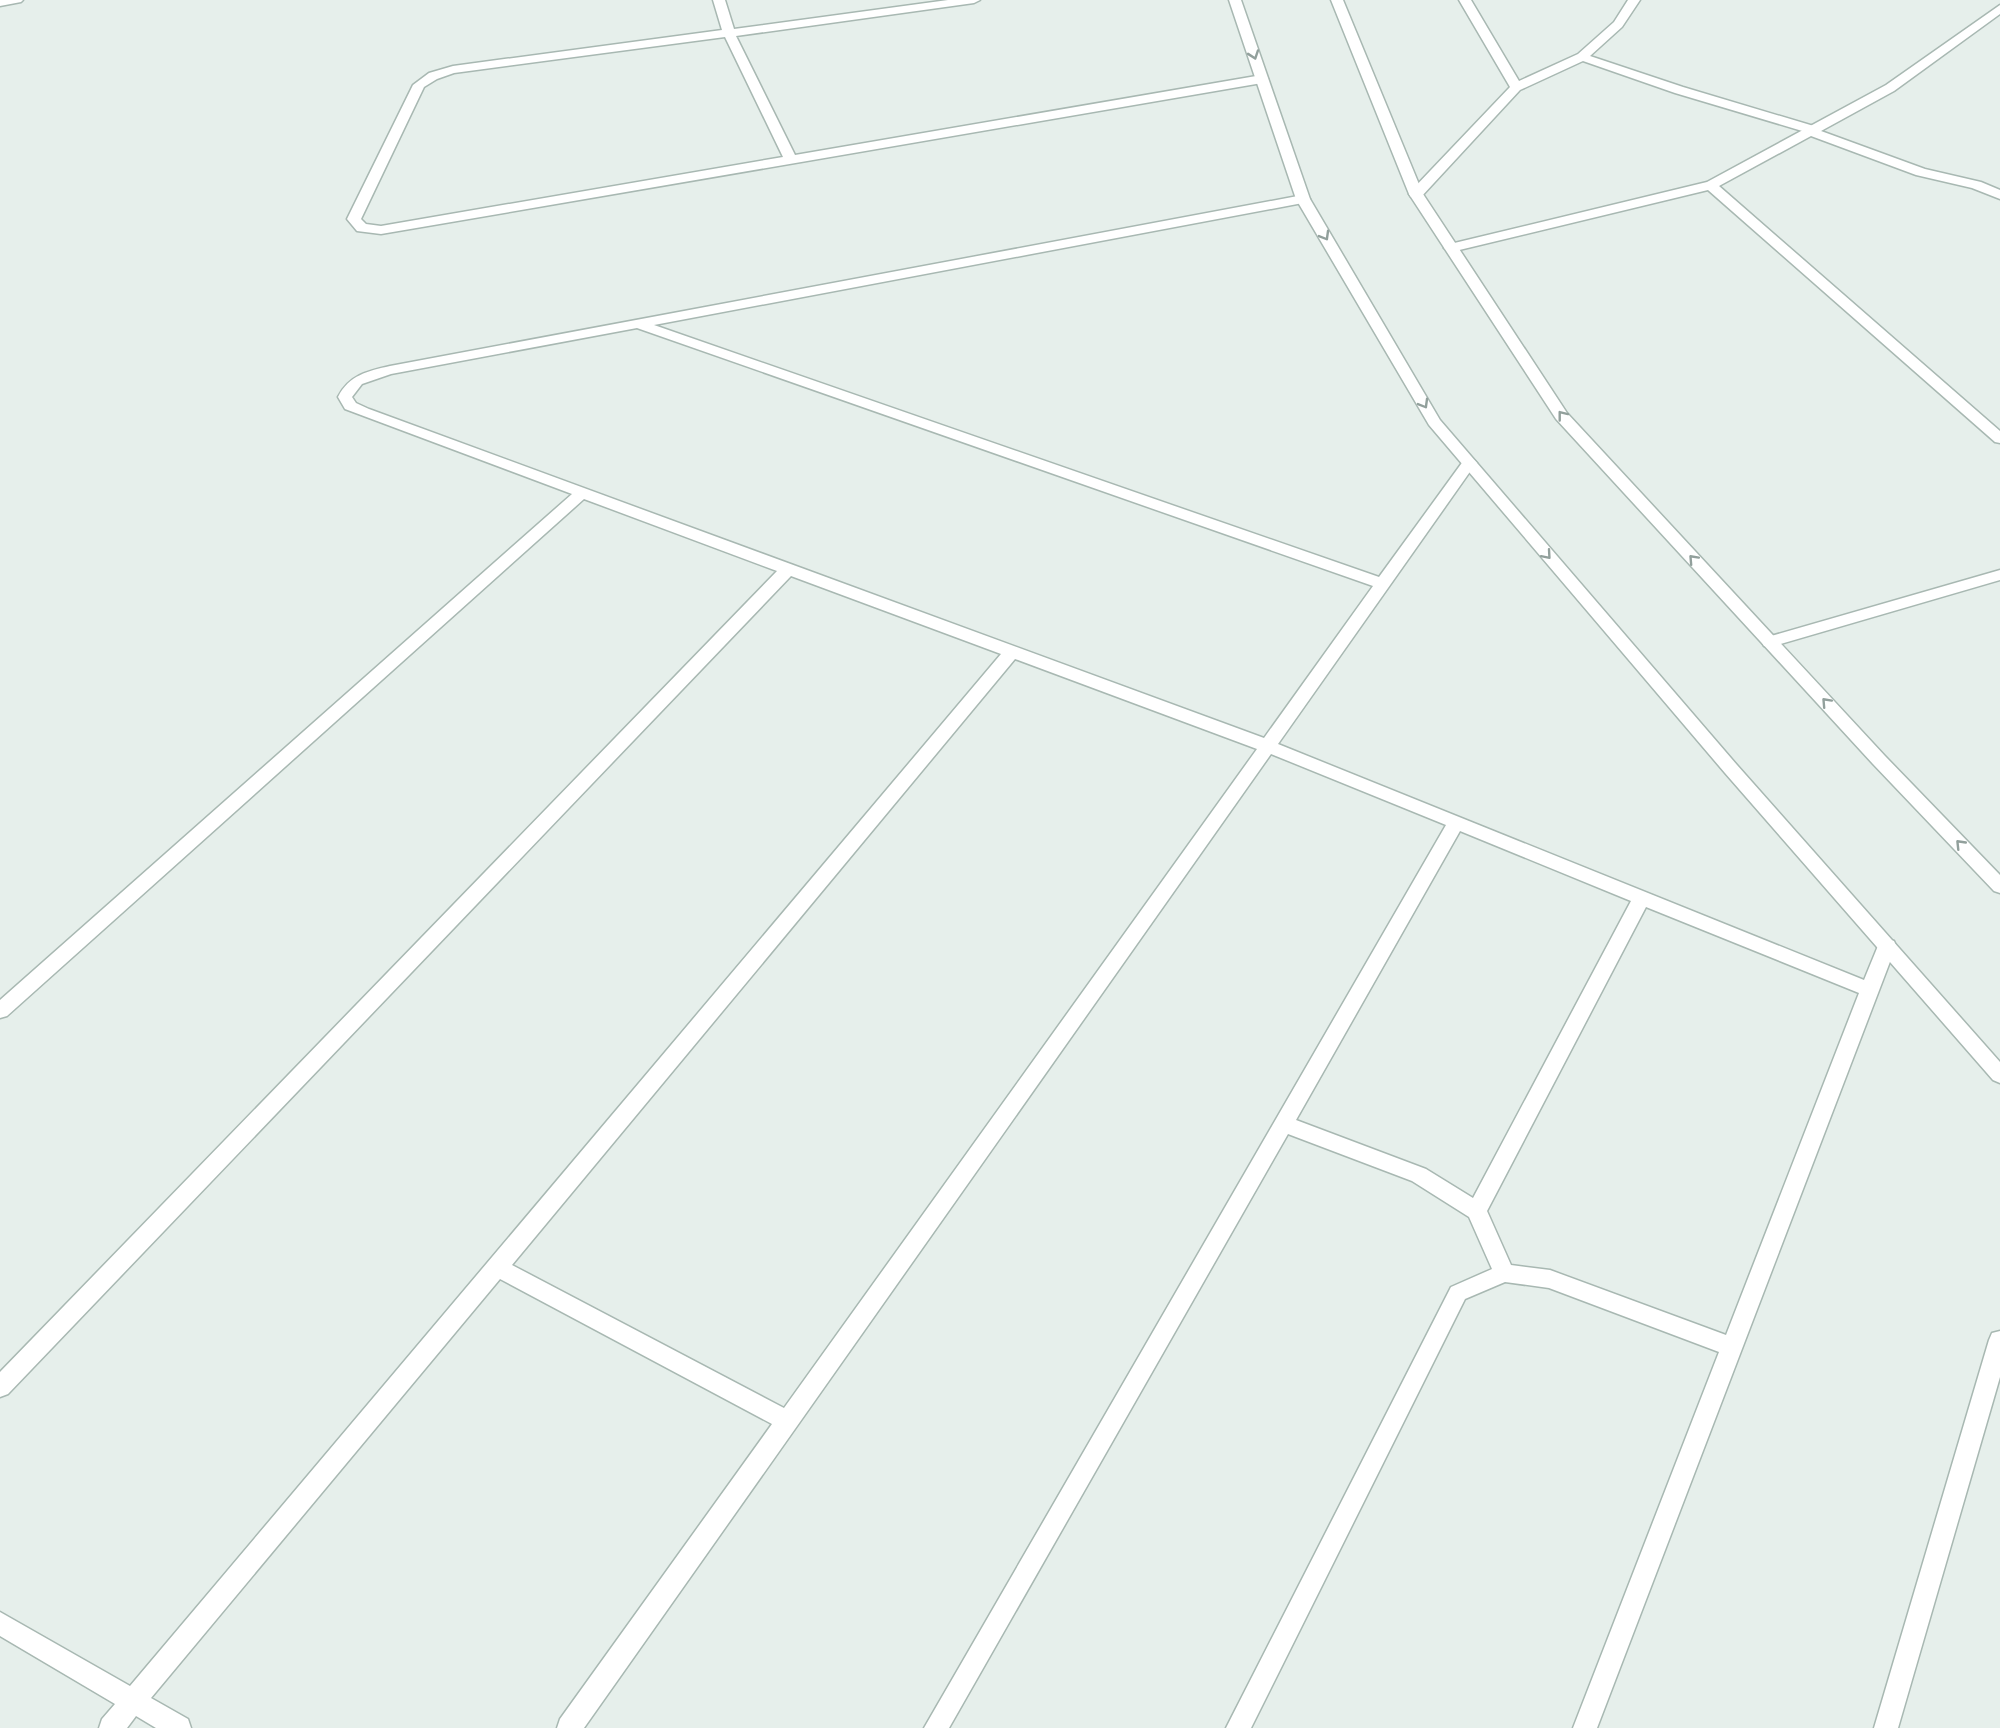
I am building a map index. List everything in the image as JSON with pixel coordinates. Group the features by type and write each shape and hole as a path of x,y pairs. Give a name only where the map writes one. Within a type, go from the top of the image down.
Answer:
{"street":[{"path":"0,3 17,0"},
{"path":"720,0 729,33 791,160"},
{"path":"974,0 453,70 433,76 419,85 354,219 362,228 381,230 1262,79"},
{"path":"1235,0 1303,199 1434,422 1731,769 2000,1075"},
{"path":"1337,0 1416,194 1561,416 2000,886"},
{"path":"1465,0 1515,87"},
{"path":"1416,194 1515,87 1582,57 1618,24 1634,0"},
{"path":"1452,248 1711,185 1890,88 2000,9"},
{"path":"1582,57 1679,90 1811,130 1921,172 1976,185 2000,195"},
{"path":"1711,185 2000,439"},
{"path":"1303,199 382,372 365,376 349,387 345,397 350,406 364,412 1267,746 1870,990"},
{"path":"638,323 1382,584"},
{"path":"569,1728 1469,464"},
{"path":"0,1011 582,493"},
{"path":"0,1387 788,569"},
{"path":"1770,642 2000,575"},
{"path":"111,1728 1012,652"},
{"path":"936,1728 1456,823"},
{"path":"1477,1211 1642,897"},
{"path":"1585,1728 1887,946"},
{"path":"1283,1124 1419,1176 1477,1211 1504,1273"},
{"path":"497,1268 787,1421"},
{"path":"1238,1728 1458,1293 1504,1273 1550,1279 1732,1347"},
{"path":"1886,1728 2000,1340"},
{"path":"0,1623 180,1728"}]}
